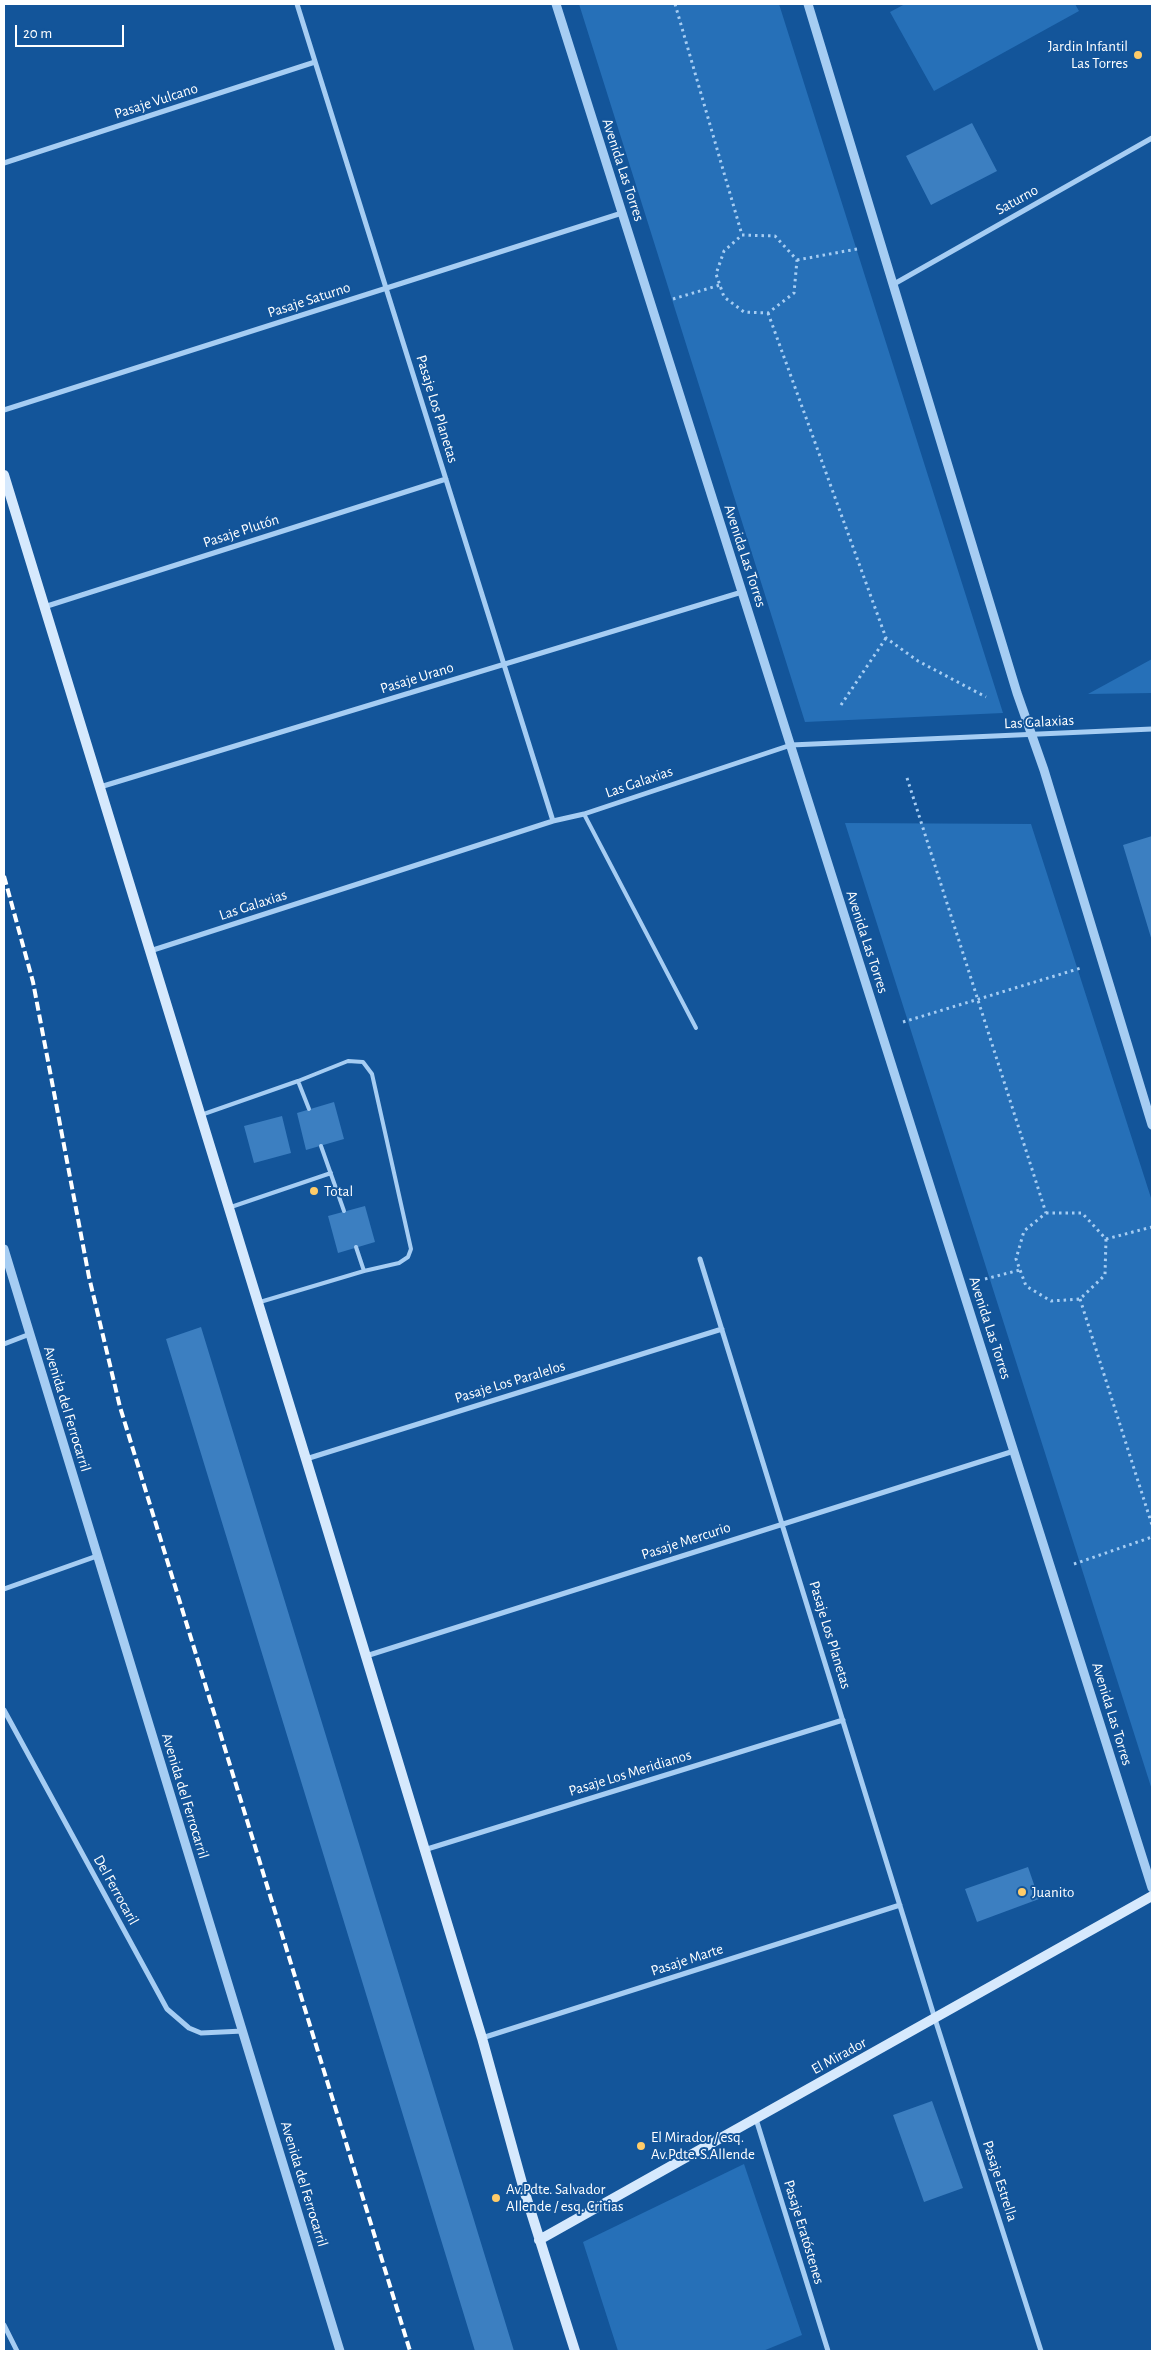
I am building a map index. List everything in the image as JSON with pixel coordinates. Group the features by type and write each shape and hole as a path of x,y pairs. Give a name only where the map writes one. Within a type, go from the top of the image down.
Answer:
{"main road":[{"path":"4,475 366,1656 482,2038 539,2240 575,2351"},
{"name":"El Mirador","path":"539,2240 1152,1896"}],"street":[{"name":"Pasaje Los Planetas","path":"297,4 553,821"},
{"name":"Avenida Las Torres","path":"556,4 1152,1888"},
{"path":"808,4 1017,693 1032,735 1152,1124"},
{"name":"Pasaje Vulcano","path":"4,163 315,62"},
{"name":"Saturno","path":"894,284 1152,138"},
{"name":"Pasaje Saturno","path":"4,410 622,212"},
{"name":"Pasaje Plutón","path":"44,607 446,479"},
{"name":"Pasaje Urano","path":"99,788 742,592"},
{"name":"Las Galaxias","path":"149,951 553,821 584,814 790,745 1152,729"},
{"name":"Avenida del Ferrocarril","path":"4,1249 340,2351"},
{"name":"Pasaje Los Planetas","path":"700,1258 935,2019"},
{"name":"Pasaje Los Paralelos","path":"306,1459 722,1329"},
{"path":"4,1344 30,1334"},
{"name":"Pasaje Mercurio","path":"366,1656 1014,1451"},
{"path":"4,1589 97,1556"},
{"name":"Del Ferrocaril","path":"4,1710 167,2009 189,2028 201,2033 243,2031"},
{"name":"Pasaje Los Meridianos","path":"424,1850 843,1720"},
{"name":"Pasaje Marte","path":"482,2038 900,1905"},
{"name":"Pasaje Estrella","path":"935,2019 1041,2351"},
{"name":"Pasaje Eratóstenes","path":"756,2119 828,2351"},
{"path":"4,2325 17,2351"}],"lane":[{"path":"584,814 696,1028"},
{"path":"200,1115 298,1081 348,1061 363,1062 372,1074 411,1249 408,1257 399,1263 364,1271 258,1303"},
{"path":"298,1081 309,1109"},
{"path":"321,1146 344,1211"},
{"path":"229,1208 331,1173"},
{"path":"356,1247 364,1271"}],"path":[{"path":"675,4 742,235"},
{"path":"742,235 775,236 797,260 794,293 768,313 744,312 724,297 716,274 724,251 742,235"},
{"path":"797,260 882,244"},
{"path":"652,306 720,284"},
{"path":"768,313 886,638 918,661 986,697"},
{"path":"841,705 886,638"},
{"path":"907,778 1046,1213"},
{"path":"881,1028 1102,961"},
{"path":"1046,1213 1082,1213 1106,1239 1105,1275 1080,1299 1051,1301 1026,1286 1016,1259 1024,1231 1046,1213"},
{"path":"1106,1239 1152,1227"},
{"path":"962,1286 1020,1270"},
{"path":"1080,1299 1152,1525"},
{"path":"1052,1571 1152,1537"}],"shaded area":[{"path":"579,4 779,4 1003,713 805,722"},
{"path":"905,4 1075,4 1079,11 934,91 890,12"},
{"path":"1152,659 1152,693 1088,694"},
{"path":"845,823 1031,824 1152,1201 1152,1790"},
{"path":"744,2164 802,2335 763,2351 618,2351 583,2242"}],"building":[{"path":"972,123 997,171 931,205 906,156"},
{"path":"1152,836 1152,941 1123,845"},
{"path":"334,1102 344,1139 306,1150 297,1113"},
{"path":"282,1116 291,1153 254,1163 244,1126"},
{"path":"365,1206 375,1242 338,1253 328,1216"},
{"path":"201,1327 514,2351 475,2351 166,1339"},
{"path":"1028,1867 1039,1899 977,1922 965,1889"},
{"path":"932,2101 963,2188 924,2202 893,2115"}],"railway":[{"path":"4,876 33,982 89,1277 120,1407 410,2351"}],"place":[{"name":"Jardin Infantil Las Torres","path":"1138,55"},
{"name":"Total","path":"314,1191"},
{"name":"Juanito","path":"1022,1892"},
{"name":"El Mirador / esq. Av.Pdte. S.Allende","path":"641,2146"},
{"name":"Av.Pdte. Salvador Allende / esq. Critias","path":"496,2198"}]}
